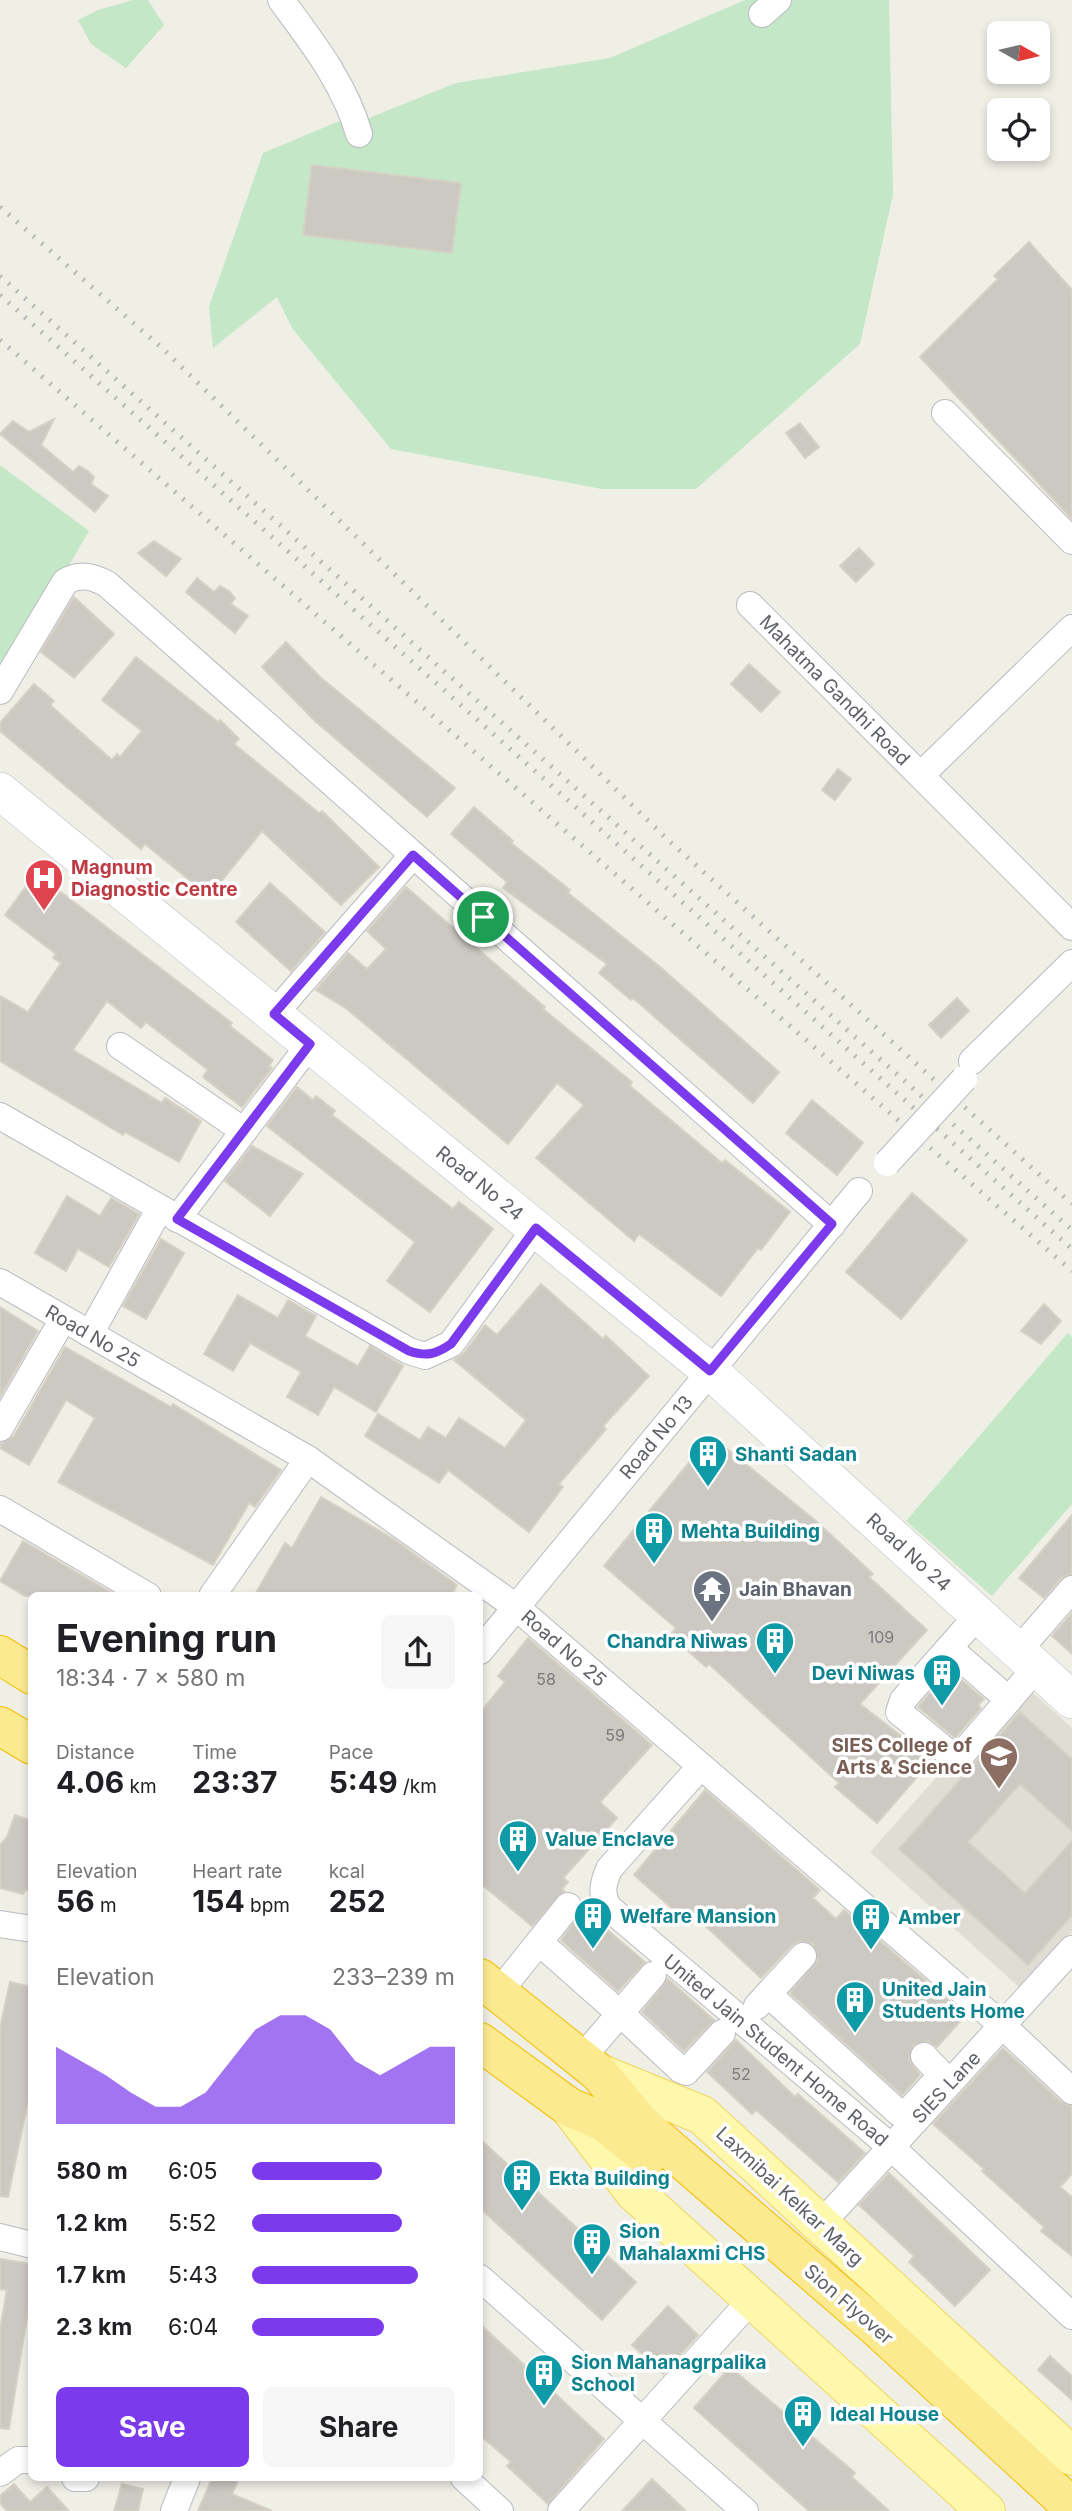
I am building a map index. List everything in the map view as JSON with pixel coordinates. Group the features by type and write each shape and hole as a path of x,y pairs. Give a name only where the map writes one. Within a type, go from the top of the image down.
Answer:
{"highway":[{"path":"0,1655 28,1672"},
{"path":"0,1726 28,1743"},
{"path":"489,1986 584,2061 624,2105"},
{"path":"483,2044 564,2104 624,2105"},
{"path":"564,2104 584,2061"},
{"name":"Sion Flyover","path":"624,2105 642,2125 875,2326 1072,2507"},
{"name":"Sion Flyover","path":"624,2105 791,2273 1052,2511"}],"main road":[{"path":"564,2104 634,2192 986,2511"},
{"name":"Laxmibai Kelkar Marg","path":"624,2105 702,2115 1072,2456"}],"street":[{"path":"281,0 309,36 352,108 359,134"},
{"path":"945,413 1072,541"},
{"path":"0,691 65,582 74,576 93,576 107,584 832,1224"},
{"name":"Mahatma Gandhi Road","path":"750,605 1072,927"},
{"name":"Mahatma Gandhi Road","path":"921,775 1072,628"},
{"name":"Road No 24","path":"0,791 710,1371 1072,1700"},
{"path":"274,1014 413,855"},
{"path":"887,1163 968,1070 1072,963"},
{"path":"90,1334 168,1213 244,1131 310,1044"},
{"path":"120,1046 244,1131"},
{"path":"0,1116 409,1351 425,1356 440,1352 451,1344 536,1228"},
{"name":"Road No 13","path":"483,1647 859,1191"},
{"name":"Road No 25","path":"0,1282 308,1459 516,1607 1003,2026 1072,2091"},
{"path":"0,1428 63,1319"},
{"path":"215,1592 308,1459"},
{"path":"0,1508 141,1592"},
{"path":"978,1615 899,1709 953,1760 961,1756 1009,1700 1027,1660 1072,1589"},
{"path":"949,1648 1009,1700"},
{"name":"United Jain Student Home Road","path":"700,1767 608,1869 603,1886 603,1899 609,1908 733,2028 804,2072 891,2147 1072,2316"},
{"path":"489,1986 539,1942 568,1906"},
{"path":"0,1924 28,1928"},
{"path":"539,1942 681,2070 690,2070 803,1956"},
{"name":"SIES Lane","path":"820,2225 1072,1949"},
{"path":"584,2061 615,2009 645,1974"},
{"path":"768,1994 902,2115 939,2080 940,2073 924,2056"},
{"path":"804,2072 827,2047"},
{"path":"624,2105 670,2059"},
{"path":"0,2237 28,2244"},
{"path":"483,2281 644,2419 745,2511"},
{"path":"561,2511 752,2299"},
{"path":"0,2473 18,2460 28,2460"},
{"path":"174,2511 186,2481"},
{"path":"467,2481 500,2511"}],"shaded area":[{"name":"SIES College of Arts & Science","path":"1021,1682 1072,1728 1072,1932 1021,1989 870,1852"}],"green space":[{"path":"133,0 148,0 164,25 126,68 91,44 78,20 98,10"},
{"path":"745,0 889,0 893,194 860,344 696,489 602,489 391,449 292,328 277,297 213,348 209,307 263,153 344,119 369,118 456,83 610,58"},
{"path":"0,465 89,531 0,683"},
{"path":"1068,1333 1072,1337 1072,1504 992,1596 906,1521"}],"building":[{"path":"312,165 461,183 452,253 303,235"},
{"path":"1029,242 1072,290 1072,519 920,357 998,279 994,276"},
{"path":"54,419 41,445 73,472 79,466 94,477 91,484 108,496 95,512 0,434 13,421 29,432"},
{"path":"800,423 819,447 805,458 786,433"},
{"path":"154,541 181,559 166,576 138,553"},
{"path":"859,548 874,564 856,582 840,566"},
{"path":"197,578 214,592 220,586 229,591 235,598 231,604 248,616 235,633 186,592"},
{"path":"74,597 114,634 74,678 41,652"},
{"path":"286,642 320,677 455,788 427,817 315,721 262,667"},
{"path":"136,657 218,722 220,720 239,739 234,744 319,813 322,811 379,867 341,905 262,831 209,896 145,844 141,849 0,731 0,723 34,684 54,701 50,705 112,760 117,754 120,757 142,731 102,700"},
{"path":"749,664 780,692 761,712 731,684"},
{"path":"838,769 851,779 835,800 822,790"},
{"path":"474,807 513,841 511,843 570,890 568,893 659,966 779,1072 753,1103 633,998 631,1000 599,973 607,964 503,888 507,882 451,834"},
{"path":"36,873 232,1023 230,1026 273,1060 269,1066 272,1068 242,1107 203,1077 208,1070 146,1022 141,1028 107,1001 73,1050 162,1103 165,1098 201,1121 179,1162 125,1132 123,1135 0,1061 0,996 28,1012 61,963 53,958 56,954 5,915"},
{"path":"270,883 325,932 291,971 236,922"},
{"path":"406,887 545,1007 543,1009 632,1082 630,1086 722,1163 725,1160 790,1212 721,1296 639,1234 634,1241 536,1158 584,1105 557,1083 508,1144 347,1009 316,990 348,953 367,969 386,949 367,931"},
{"path":"957,998 969,1011 941,1038 929,1025"},
{"path":"297,1087 313,1100 316,1096 335,1111 332,1115 453,1209 459,1202 493,1229 430,1312 387,1281 415,1242 267,1126"},
{"path":"812,1100 863,1143 837,1175 786,1133"},
{"path":"252,1146 303,1174 270,1216 225,1181"},
{"path":"912,1193 967,1240 901,1319 846,1272"},
{"path":"67,1196 100,1216 111,1198 139,1214 109,1267 78,1249 66,1271 35,1253"},
{"path":"161,1239 184,1253 146,1319 123,1306"},
{"path":"541,1284 603,1339 606,1336 649,1376 603,1426 606,1429 559,1484 563,1487 529,1532 448,1470 439,1483 365,1436 378,1414 420,1440 428,1427 446,1438 459,1418 505,1448 526,1420 454,1360 464,1353 485,1325 497,1335"},
{"path":"238,1295 278,1318 288,1300 316,1316 305,1336 358,1366 370,1346 403,1366 376,1412 334,1387 318,1415 287,1397 301,1372 250,1343 233,1371 204,1354"},
{"path":"1044,1304 1061,1321 1041,1344 1021,1331"},
{"path":"0,1307 38,1331 0,1397"},
{"path":"65,1347 171,1407 173,1404 281,1470 255,1507 249,1503 213,1565 58,1482 95,1418 66,1400 29,1465 0,1448 0,1444 14,1436"},
{"path":"711,1436 816,1521 873,1574 869,1577 927,1630 860,1704 932,1760 877,1823 835,1787 839,1783 709,1664 706,1667 670,1635 676,1628 604,1566"},
{"path":"321,1497 392,1538 457,1585 453,1592 256,1592 285,1543 292,1548"},
{"path":"1072,1515 1072,1574 1061,1578 1044,1598 1019,1578"},
{"path":"23,1541 110,1592 28,1592 28,1596 25,1596 0,1581"},
{"path":"1072,1613 1072,1654 1052,1636"},
{"path":"528,1638 652,1745 600,1802 617,1818 563,1878 568,1882 562,1889 564,1891 532,1926 483,1885 483,1709 505,1682 498,1676"},
{"path":"950,1670 984,1699 978,1705 981,1708 955,1738 918,1707"},
{"path":"1020,1712 1072,1759 1072,1831 1020,1784 968,1842 1025,1893 1072,1841 1072,1915 1028,1965 899,1849"},
{"path":"705,1790 820,1890 813,1898 836,1919 844,1910 966,2015 937,2047 928,2041 913,2045 909,2060 920,2075 902,2095 790,1993 818,1960 813,1944 799,1941 792,1945 761,1978 697,1918 691,1925 634,1875"},
{"path":"15,1815 28,1820 28,1891 25,1890 23,1894 0,1888 0,1845 7,1837"},
{"name":"Welfare Mansion","path":"583,1909 645,1962 618,1991 561,1940"},
{"path":"668,1979 714,2020 684,2051 642,2012"},
{"path":"10,1982 28,1986 28,2101 8,2197 0,2196 0,2028"},
{"path":"736,2040 795,2097 798,2094 865,2153 838,2182 756,2110 752,2114 707,2072"},
{"path":"1003,2048 1061,2102 1072,2106 1072,2174 1060,2187 1072,2197 1072,2256 1041,2231 1044,2227 933,2124"},
{"path":"483,2142 636,2282 602,2320 483,2211"},
{"path":"889,2173 990,2270 955,2306 909,2262 914,2256 859,2205"},
{"path":"0,2259 28,2263 28,2311 9,2429 0,2428 0,2330 7,2290 0,2289"},
{"path":"668,2306 698,2335 663,2374 632,2345"},
{"path":"483,2327 604,2439 548,2504 507,2466 511,2462 483,2438"},
{"path":"1050,2356 1072,2376 1072,2400 1038,2370"},
{"path":"730,2367 855,2473 852,2477 889,2511 809,2511 694,2408"},
{"path":"652,2479 686,2511 622,2511"},
{"path":"211,2481 238,2481 232,2494 272,2511 198,2511"},
{"path":"14,2484 30,2502 47,2487 69,2511 7,2511 0,2503 0,2496"},
{"path":"122,2484 143,2489 138,2511 114,2511"}],"railway":[{"path":"0,207 162,348 668,840 1072,1204"},
{"path":"0,276 1072,1230"},
{"path":"0,295 1072,1249"},
{"path":"0,340 1072,1271"}],"place":[{"name":"Magnum Diagnostic Centre","path":"44,912"},
{"name":"Shanti Sadan","path":"708,1488"},
{"name":"Mehta Building","path":"654,1565"},
{"name":"Jain Bhavan","path":"712,1623"},
{"name":"Chandra Niwas","path":"775,1675"},
{"name":"Devi Niwas","path":"942,1707"},
{"name":"SIES College of Arts & Science","path":"999,1790"},
{"name":"Value Enclave","path":"518,1873"},
{"name":"Welfare Mansion","path":"593,1950"},
{"name":"Amber","path":"871,1951"},
{"name":"United Jain Students Home","path":"855,2034"},
{"name":"Ekta Building","path":"522,2212"},
{"name":"Sion Mahalaxmi CHS","path":"592,2276"},
{"name":"Sion Mahanagrpalika School","path":"544,2407"},
{"name":"Ideal House","path":"803,2448"}],"route":[{"path":"413,855 483,917 832,1224 710,1371 536,1228 451,1344 440,1352 425,1356 409,1351 177,1219 310,1044 274,1014 413,855"}]}
